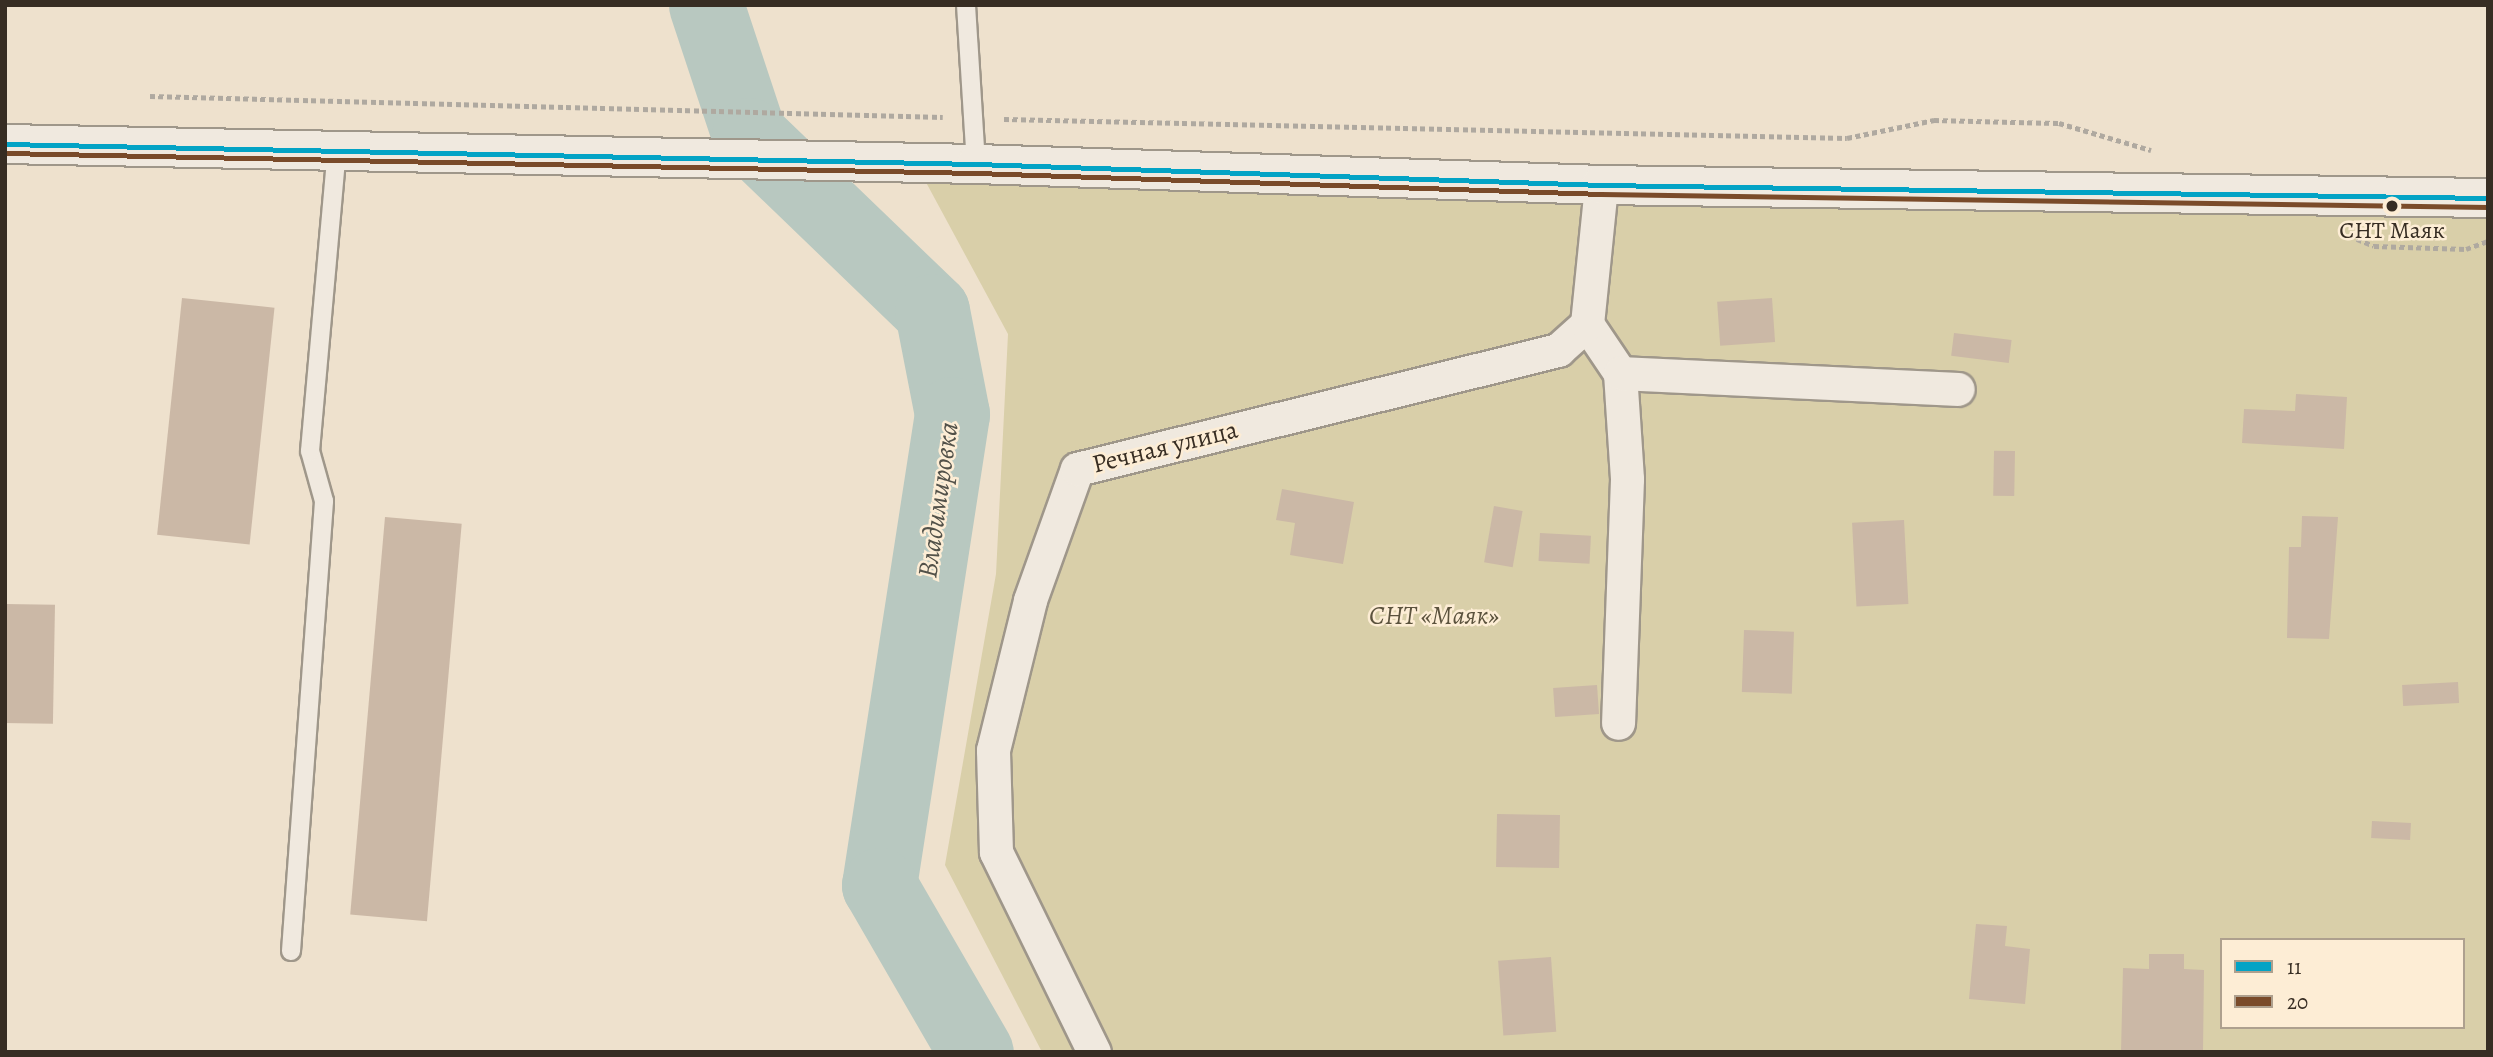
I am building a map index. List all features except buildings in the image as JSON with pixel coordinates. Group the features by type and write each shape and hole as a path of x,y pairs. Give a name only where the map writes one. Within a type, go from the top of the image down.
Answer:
{"street":[{"path":"5,144 835,160 1601,185 2488,198"},
{"path":"1601,185 1587,324 1620,373 1627,480 1618,723"},
{"name":"Речная улица","path":"1094,1052 996,852 994,788 993,750 1030,600 1077,469 1558,349 1587,324"},
{"path":"1620,373 1958,389"}],"lane":[{"path":"966,5 976,164"},
{"path":"290,951 324,501 310,450 337,150"}],"path":[{"path":"150,96 953,117"},
{"path":"989,118 1847,138 1934,120 2059,123 2156,151"}],"green space":[{"name":"СНТ «Маяк»","path":"915,162 2488,198 2488,1052 1042,1052 945,865 996,574 1008,334"}],"waterway":[{"name":"Владимировка","path":"706,5 749,135 932,311 952,414 879,885 976,1052"}],"transit line":[{"name":"11","path":"5,144 976,164 1601,185 2488,198"},
{"name":"20","path":"5,153 976,173 1601,194 2488,207"}],"place":[{"name":"СНТ Маяк","path":"2392,206"}]}
